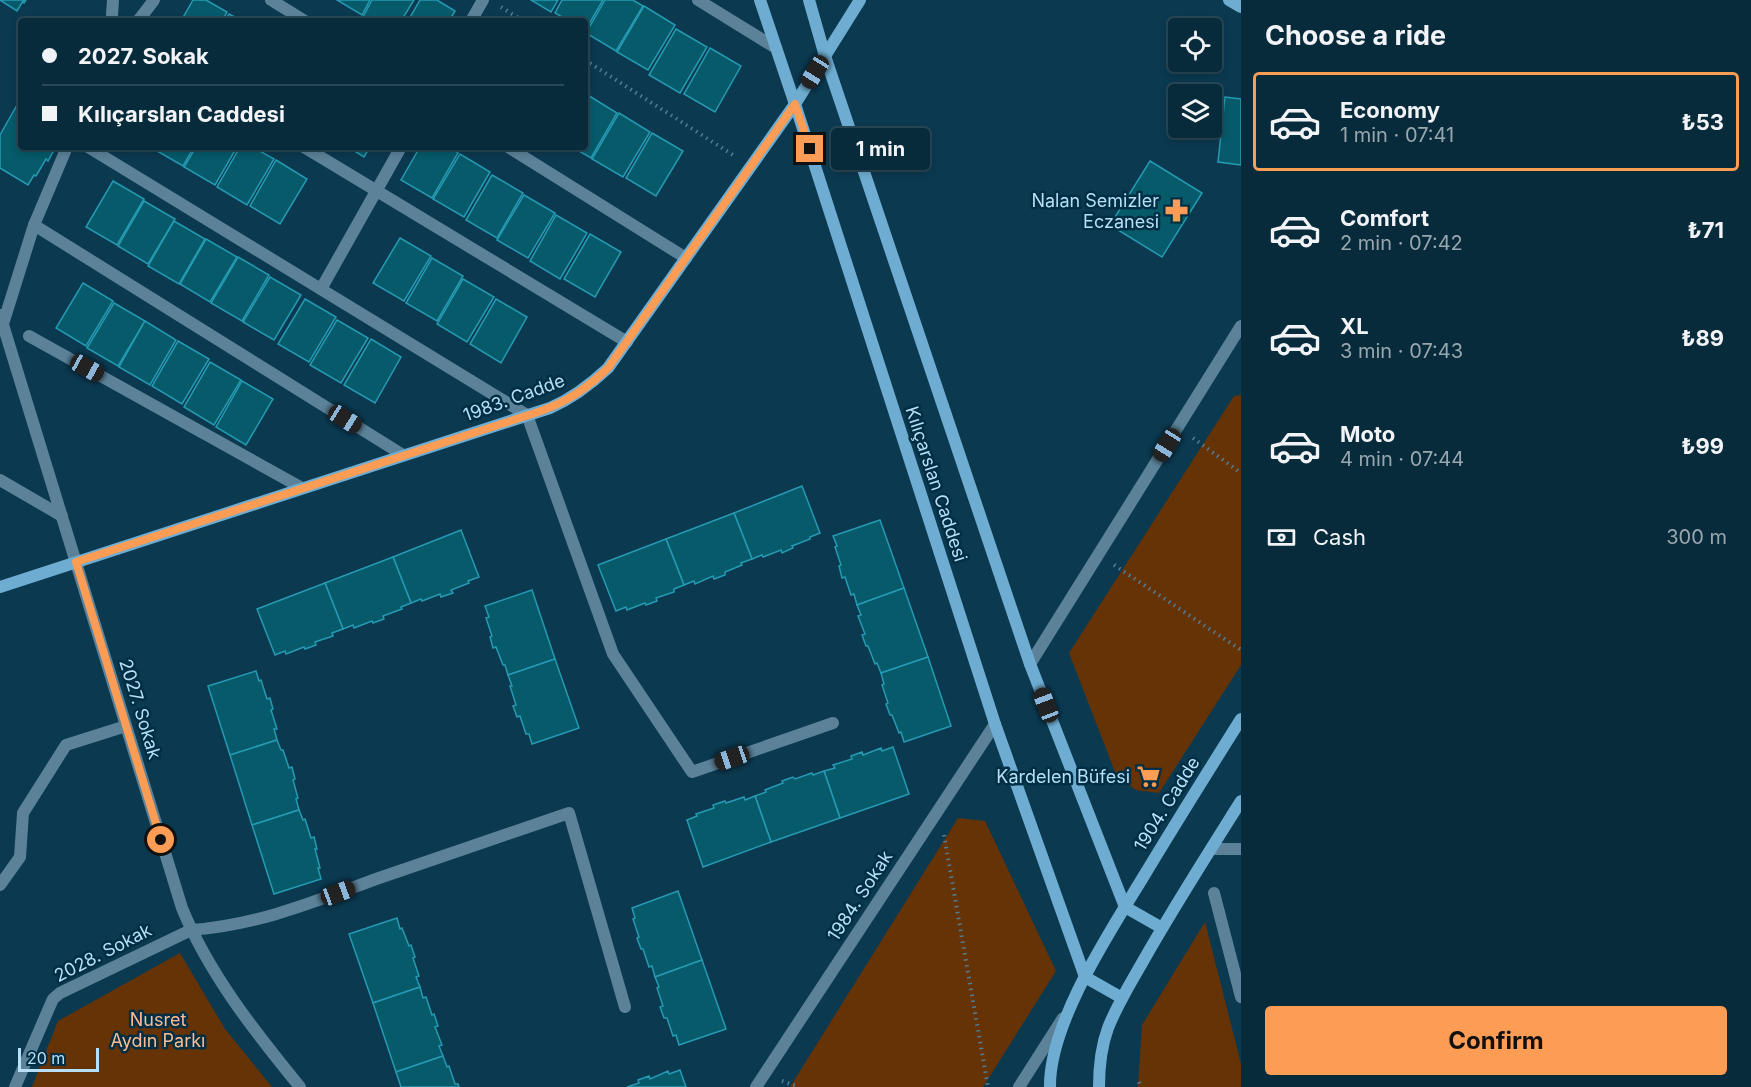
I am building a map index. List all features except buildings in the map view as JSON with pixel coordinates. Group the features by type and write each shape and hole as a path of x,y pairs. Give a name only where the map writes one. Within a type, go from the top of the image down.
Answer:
{"main road":[{"name":"Kılıçarslan Caddesi","path":"760,0 994,724 1085,977"},
{"name":"Kılıçarslan Caddesi","path":"808,0 1030,664 1125,907"},
{"name":"1983. Cadde","path":"0,587 527,415 566,401 588,387 608,368 795,104 860,0"},
{"path":"1229,0 1241,8"},
{"name":"1904. Cadde","path":"1050,1087 1054,1053 1085,977 1125,907 1241,720"},
{"path":"1099,1087 1103,1044 1122,998 1161,928 1241,801"},
{"path":"1125,907 1161,928"},
{"path":"1085,977 1122,998"}],"street":[{"path":"112,18 113,0"},
{"path":"140,18 154,0"},
{"path":"271,0 300,18"},
{"path":"473,18 483,0"},
{"path":"698,0 776,48"},
{"path":"1,320 34,225 66,150"},
{"path":"93,150 527,415 613,654 692,772 833,723"},
{"path":"309,150 627,342"},
{"path":"321,289 398,150"},
{"path":"513,150 686,258"},
{"path":"34,225 404,455"},
{"name":"2027. Sokak","path":"1,320 182,908 191,930 221,982 260,1038 300,1087"},
{"path":"1030,664 1241,326"},
{"path":"29,336 302,488"},
{"path":"0,480 62,516"},
{"name":"1984. Sokak","path":"756,1087 994,724"},
{"path":"0,885 20,857 23,813 66,745 126,726"},
{"path":"191,930 220,928 270,917 569,813 625,1007"},
{"path":"1211,849 1241,849"},
{"path":"1214,892 1241,997"},
{"name":"2028. Sokak","path":"15,1087 53,999 60,993 191,930"},
{"path":"1018,1087 1074,1001"}],"path":[{"path":"499,5 518,18"},
{"path":"588,62 751,166"},
{"path":"1178,426 1241,472"},
{"path":"1098,555 1241,650"},
{"path":"940,808 988,1087"}],"green space":[{"path":"1241,395 1241,665 1159,793 1136,790 1117,777 1069,653 1234,396"},
{"path":"958,818 985,821 1056,971 983,1087 790,1087"},
{"path":"1205,922 1241,1064 1241,1087 1138,1087 1142,1025"},
{"name":"Nusret Aydın Parkı","path":"180,953 225,1029 272,1087 32,1087 58,1021"}],"place":[{"name":"Nalan Semizler Eczanesi","path":"1177,211"},
{"name":"Kardelen Büfesi","path":"1148,777"}],"route":[{"path":"161,840 76,562 566,401 588,387 608,368 795,104 810,149"}]}
